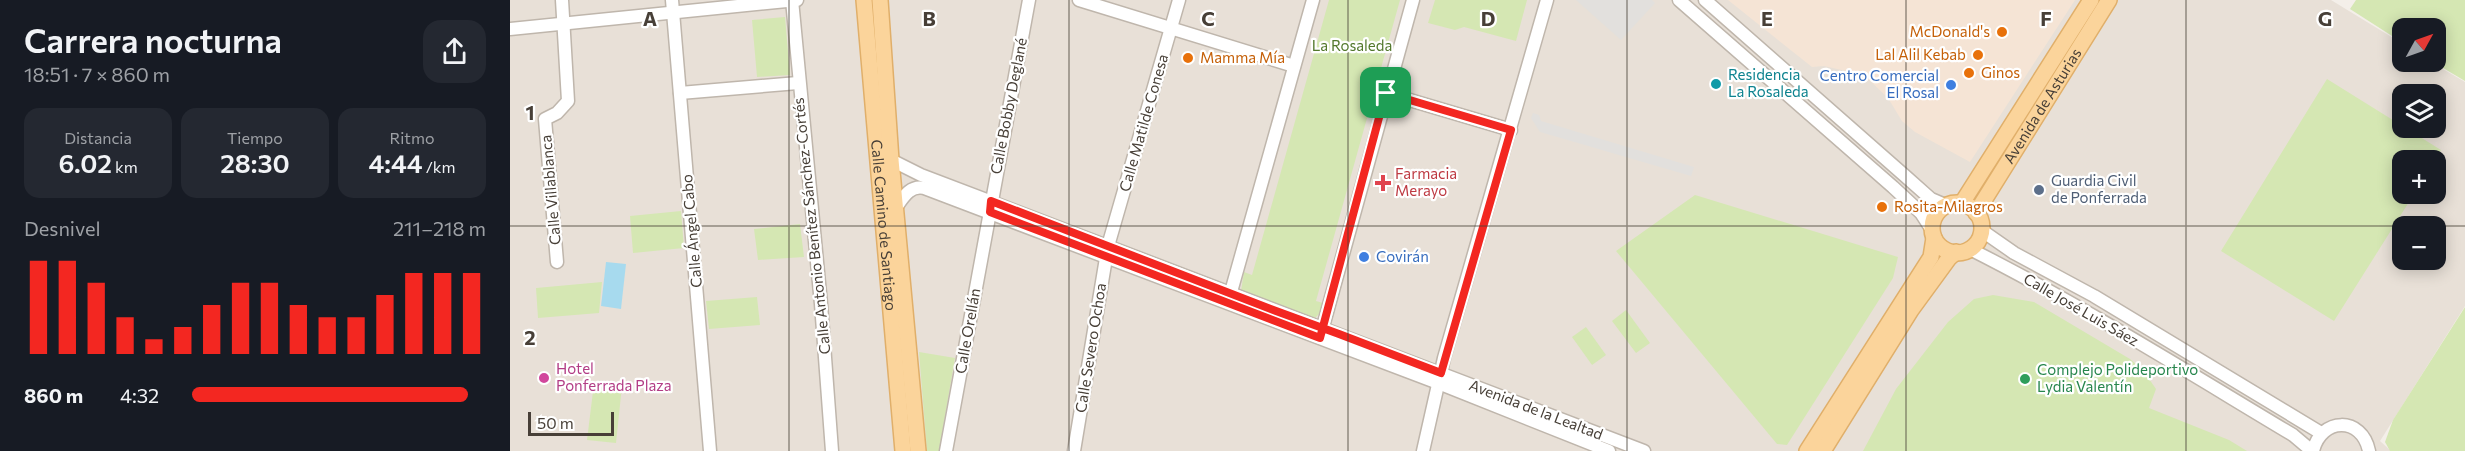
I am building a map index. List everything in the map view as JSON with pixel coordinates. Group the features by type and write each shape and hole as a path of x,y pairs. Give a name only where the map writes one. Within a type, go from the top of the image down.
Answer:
{"main road":[{"name":"Calle Camino de Santiago","path":"864,0 903,451"},
{"name":"Calle Camino de Santiago","path":"880,0 891,160 918,451"},
{"name":"Avenida de Asturias","path":"1962,203 2091,0"},
{"name":"Avenida de Asturias","path":"1976,213 2109,0"},
{"path":"1807,451 1931,257 1935,216 1945,206 1962,203 1976,213 1980,220 1981,230 1976,244 1948,258 1911,310 1823,451"},
{"path":"1933,234 1943,248 1963,250"}],"street":[{"path":"562,0 564,23"},
{"name":"Calle Antonio Benítez Sánchez-Cortés","path":"792,0 798,83 821,304 832,451"},
{"path":"510,29 672,6 797,0"},
{"name":"Calle Bobby Deglané","path":"990,207 1029,0"},
{"path":"1078,0 1294,66"},
{"name":"Calle Matilde Conesa","path":"1107,251 1179,0"},
{"path":"1229,298 1313,0"},
{"path":"1321,333 1413,0"},
{"path":"1423,451 1439,378 1546,0"},
{"path":"1679,0 1893,187 1921,213 1933,234"},
{"path":"1705,0 1931,199 1945,206"},
{"name":"Calle Ángel Cabo","path":"672,6 710,451"},
{"name":"Calle Villablanca","path":"557,261 545,118 557,112 568,101 564,23"},
{"path":"680,93 798,83"},
{"path":"1386,93 1511,130"},
{"name":"Avenida de la Lealtad","path":"891,160 990,207 1439,378 1644,451"},
{"name":"Avenida de la Lealtad","path":"897,206 904,196 918,187 990,207"},
{"name":"Calle Orellán","path":"946,451 990,207"},
{"name":"Calle José Luis Sáez","path":"1981,230 2014,253 2094,296 2321,433"},
{"name":"Calle José Luis Sáez","path":"1963,250 2073,304 2293,435 2312,451"},
{"name":"Calle Severo Ochoa","path":"1074,451 1107,251"},
{"name":"Avenida de la Lealtad","path":"1439,378 1609,451"},
{"path":"2312,451 2321,433 2341,425 2356,429 2364,438 2369,451"}],"shaded area":[{"path":"510,0 2331,0 2392,37 2392,72 2446,71 2465,82 2465,306 2380,441 2391,451 510,451"},
{"path":"1576,0 1652,0 1655,3 1621,40"},
{"name":"Centro Comercial El Rosal","path":"1728,0 2075,0 1970,162 1915,132 1902,121 1888,98 1864,75 1824,66 1812,67"},
{"path":"1533,113 1539,115 1541,121 1694,167 1691,176 1540,132 1531,118"}],"green space":[{"name":"La Rosaleda","path":"1329,0 1400,0 1316,301 1323,303 1320,313 1313,320 1241,291 1244,272 1252,275"},
{"path":"1435,0 1527,0 1516,41 1464,27 1455,30 1428,23"},
{"path":"2356,0 2465,0 2465,81 2446,70 2446,18 2392,18 2392,36 2350,9"},
{"path":"785,17 790,75 757,77 752,20"},
{"path":"2327,79 2392,119 2392,138 2422,138 2441,150 2392,150 2392,204 2408,204 2400,216 2392,216 2392,229 2334,321 2221,251"},
{"path":"1695,195 1898,257 1893,278 1787,445 1777,444 1616,251"},
{"path":"681,211 684,248 633,253 630,216"},
{"path":"800,224 804,257 758,260 754,229"},
{"path":"602,282 599,313 538,318 536,288"},
{"name":"Complejo Polideportivo Lydia Valentín","path":"1993,295 2034,302 2130,359 2143,370 2156,389 2149,408 2229,440 2247,451 1863,451 1896,389 1948,322 1974,299"},
{"path":"757,297 760,325 709,329 706,301"},
{"path":"2465,307 2465,451 2390,451 2385,442 2393,420"},
{"path":"1626,310 1650,343 1636,353 1612,321"},
{"path":"1586,327 1606,355 1592,365 1572,337"},
{"path":"919,352 955,358 939,451 927,451"},
{"path":"594,383 622,386 616,443 587,440"}],"water":[{"path":"606,262 626,264 621,309 601,306"}],"place":[{"name":"McDonald's","path":"2002,32"},
{"name":"Lal Alil Kebab","path":"1978,55"},
{"name":"Mamma Mía","path":"1188,58"},
{"name":"Ginos","path":"1969,73"},
{"name":"Residencia La Rosaleda","path":"1716,84"},
{"name":"Centro Comercial El Rosal","path":"1951,85"},
{"name":"Farmacia Merayo","path":"1383,183"},
{"name":"Guardia Civil de Ponferrada","path":"2039,190"},
{"name":"Rosita-Milagros","path":"1882,207"},
{"name":"Covirán","path":"1364,257"},
{"name":"Hotel Ponferrada Plaza","path":"544,378"},
{"name":"Complejo Polideportivo Lydia Valentín","path":"2025,379"}],"route":[{"path":"1386,93 1322,328 1320,338 990,212 991,201 1276,311 1322,328 1339,334 1441,373 1511,130 1386,93"}]}
